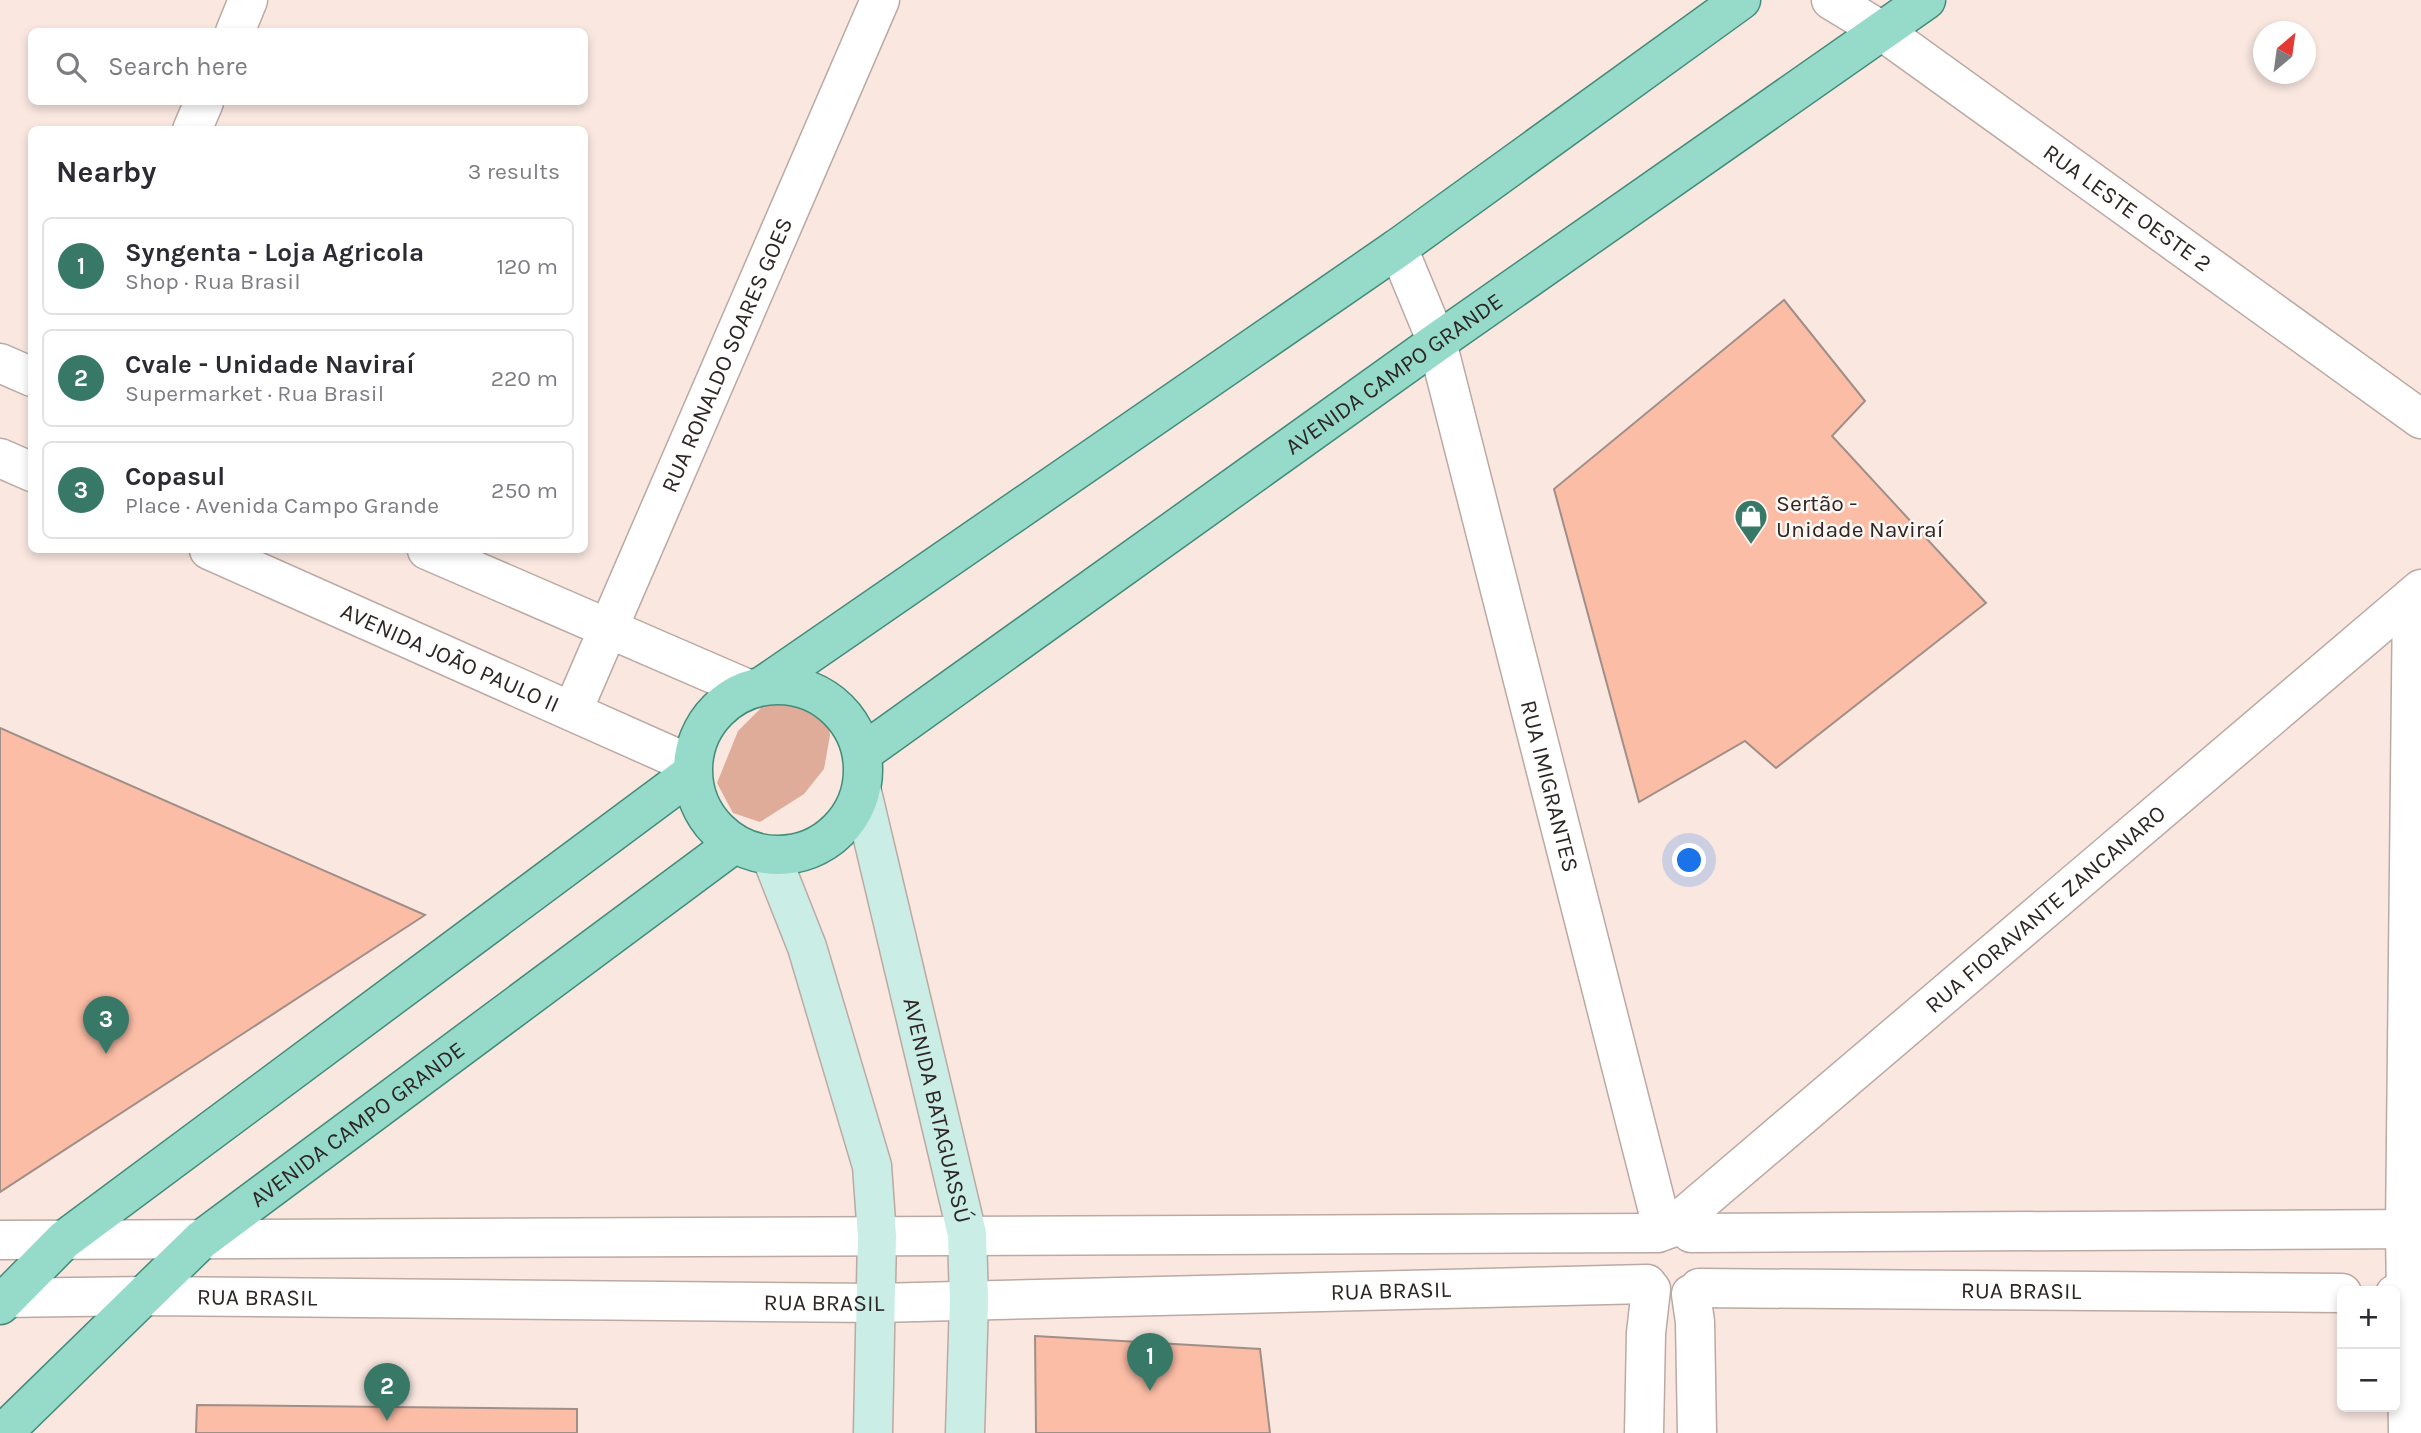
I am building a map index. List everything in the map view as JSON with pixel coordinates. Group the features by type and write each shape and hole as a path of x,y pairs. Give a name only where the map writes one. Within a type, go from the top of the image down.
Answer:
{"main road":[{"path":"756,687 797,686 827,699 850,722 863,752 862,792 844,828 811,850 771,856 734,844 717,831 704,814 695,794 692,769 700,733 719,706 756,687 1398,248 1741,0"},
{"name":"AVENIDA CAMPO GRANDE","path":"863,752 1437,342 1926,0"},
{"path":"3,1300 64,1240 692,769"},
{"name":"AVENIDA BATAGUASSÚ","path":"862,792 967,1234 969,1301 965,1433"},
{"name":"AVENIDA CAMPO GRANDE","path":"4,1433 201,1240 734,844"},
{"path":"771,856 807,947 872,1166 877,1236 873,1433"}],"street":[{"path":"236,28 248,0"},
{"name":"RUA RONALDO SOARES GOES","path":"573,710 880,0"},
{"name":"RUA LESTE OESTE 2","path":"1830,0 1882,31 2421,419"},
{"path":"194,126 203,105"},
{"name":"RUA IMIGRANTES","path":"1398,248 1437,342 1670,1232"},
{"path":"0,363 28,375"},
{"path":"0,458 28,470"},
{"name":"AVENIDA JOÃO PAULO II","path":"216,553 573,710 692,769"},
{"path":"434,553 608,629 756,687"},
{"path":"2408,1433 2408,1294 2413,1229 2417,593"},
{"name":"RUA FIORAVANTE ZANCANARO","path":"1670,1232 2417,593"},
{"path":"0,1240 2413,1229"},
{"path":"1644,1433 1649,1287 1639,1261 1646,1244 1670,1232"},
{"path":"1670,1232 1705,1248 1709,1259 1709,1269 1695,1291 1697,1433"},
{"path":"1649,1287 1670,1298 1695,1291"},
{"name":"RUA BRASIL","path":"3,1300 146,1296 877,1303 1649,1287"},
{"name":"RUA BRASIL","path":"1695,1291 2337,1293"}],"shaded area":[{"path":"790,700 809,701 828,719 830,735 824,769 804,794 760,822 733,813 717,783 738,731 763,706"}],"building":[{"name":"Sertão - Unidade Naviraí","path":"1784,300 1865,401 1832,436 1986,603 1776,768 1745,741 1639,802 1554,489"},
{"path":"0,728 425,915 0,1192"},
{"path":"1035,1336 1260,1349 1270,1433 1036,1433"},
{"path":"197,1405 577,1409 577,1433 196,1433"}],"place":[{"name":"Sertão - Unidade Naviraí","path":"1751,546"},
{"name":"Copasul","path":"106,1054"},
{"name":"Syngenta - Loja Agricola","path":"1150,1391"},
{"name":"Cvale - Unidade Naviraí","path":"387,1421"}]}
